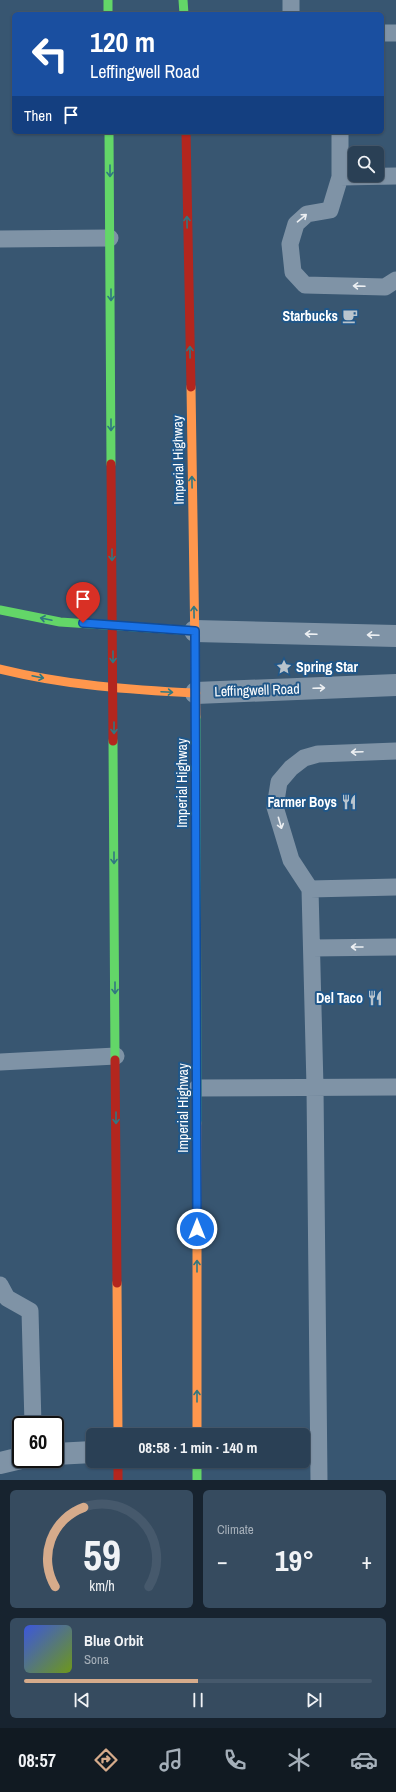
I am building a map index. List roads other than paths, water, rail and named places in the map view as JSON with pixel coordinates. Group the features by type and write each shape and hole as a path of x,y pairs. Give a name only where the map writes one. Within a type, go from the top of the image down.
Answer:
{"main road":[{"path":"108,0 108,12"},
{"path":"183,0 184,12"},
{"path":"109,134 118,1428"},
{"name":"Imperial Highway","path":"186,134 196,693 197,1428"},
{"path":"0,610 60,622 195,631"},
{"name":"Leffingwell Road","path":"0,669 56,681 113,689 196,693"},
{"path":"118,1468 118,1480"},
{"path":"197,1468 197,1480"}],"street":[{"path":"195,631 396,636"},
{"name":"Leffingwell Road","path":"196,693 396,685"},
{"path":"64,1454 86,1452"},
{"path":"0,1463 12,1460"}],"lane":[{"path":"291,0 291,12"},
{"path":"384,33 396,33"},
{"path":"340,134 340,177 330,210 307,214 296,224 290,244 293,272 305,285 385,287 396,280"},
{"path":"340,177 396,176"},
{"path":"0,239 110,238"},
{"path":"319,1480 315,1087 310,889 291,860 275,807 280,782 291,768 304,758 318,754 396,751"},
{"path":"310,889 396,887"},
{"path":"312,948 396,947"},
{"path":"0,1062 116,1056"},
{"path":"197,1088 396,1086"},
{"path":"0,1286 7,1298 30,1311 32,1416"}],"place":[{"name":"Starbucks","path":"350,316"},
{"name":"Spring Star","path":"284,667"},
{"name":"Farmer Boys","path":"349,802"},
{"name":"Del Taco","path":"375,998"}]}
